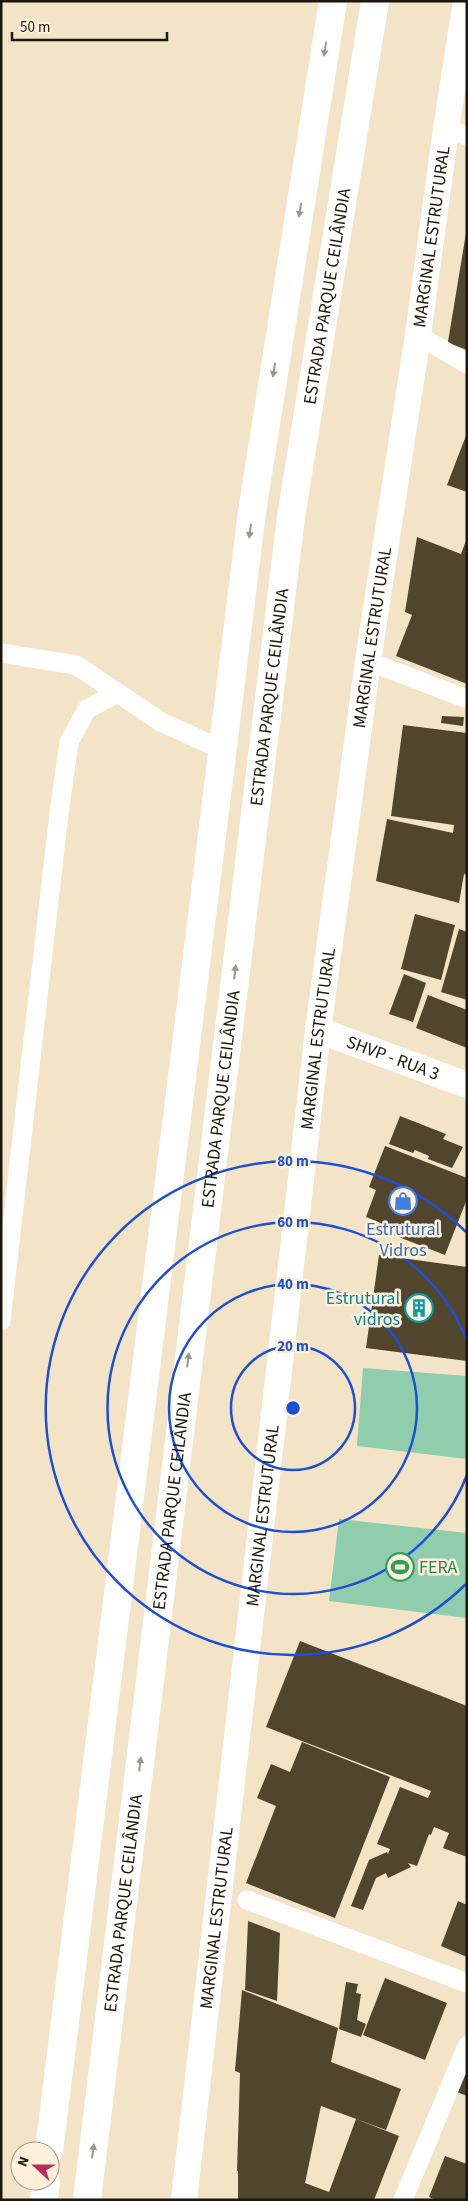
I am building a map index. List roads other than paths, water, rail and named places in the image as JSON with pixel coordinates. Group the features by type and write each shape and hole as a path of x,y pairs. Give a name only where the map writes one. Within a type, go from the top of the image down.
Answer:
{"highway":[{"path":"50,2141 252,512 333,1"},
{"name":"ESTRADA PARQUE CEILÂNDIA","path":"87,2200 291,517 375,1"}],"main road":[{"name":"MARGINAL ESTRUTURAL","path":"184,2200 318,1030 368,660 418,335 457,132 466,1"},
{"name":"SHVP - RUA 3","path":"318,1030 467,1085"}],"street":[{"path":"418,335 467,364"},
{"path":"1,653 76,664 161,722 223,750"},
{"path":"368,660 467,699"},
{"path":"1,1321 59,813 69,742 87,708 118,693"},
{"path":"247,1900 467,1983"},
{"path":"403,2200 467,2046"}],"place":[{"name":"Estrutural Vidros","path":"403,1201"},
{"name":"Estrutural vidros","path":"419,1308"},
{"name":"FERA","path":"400,1567"}]}
